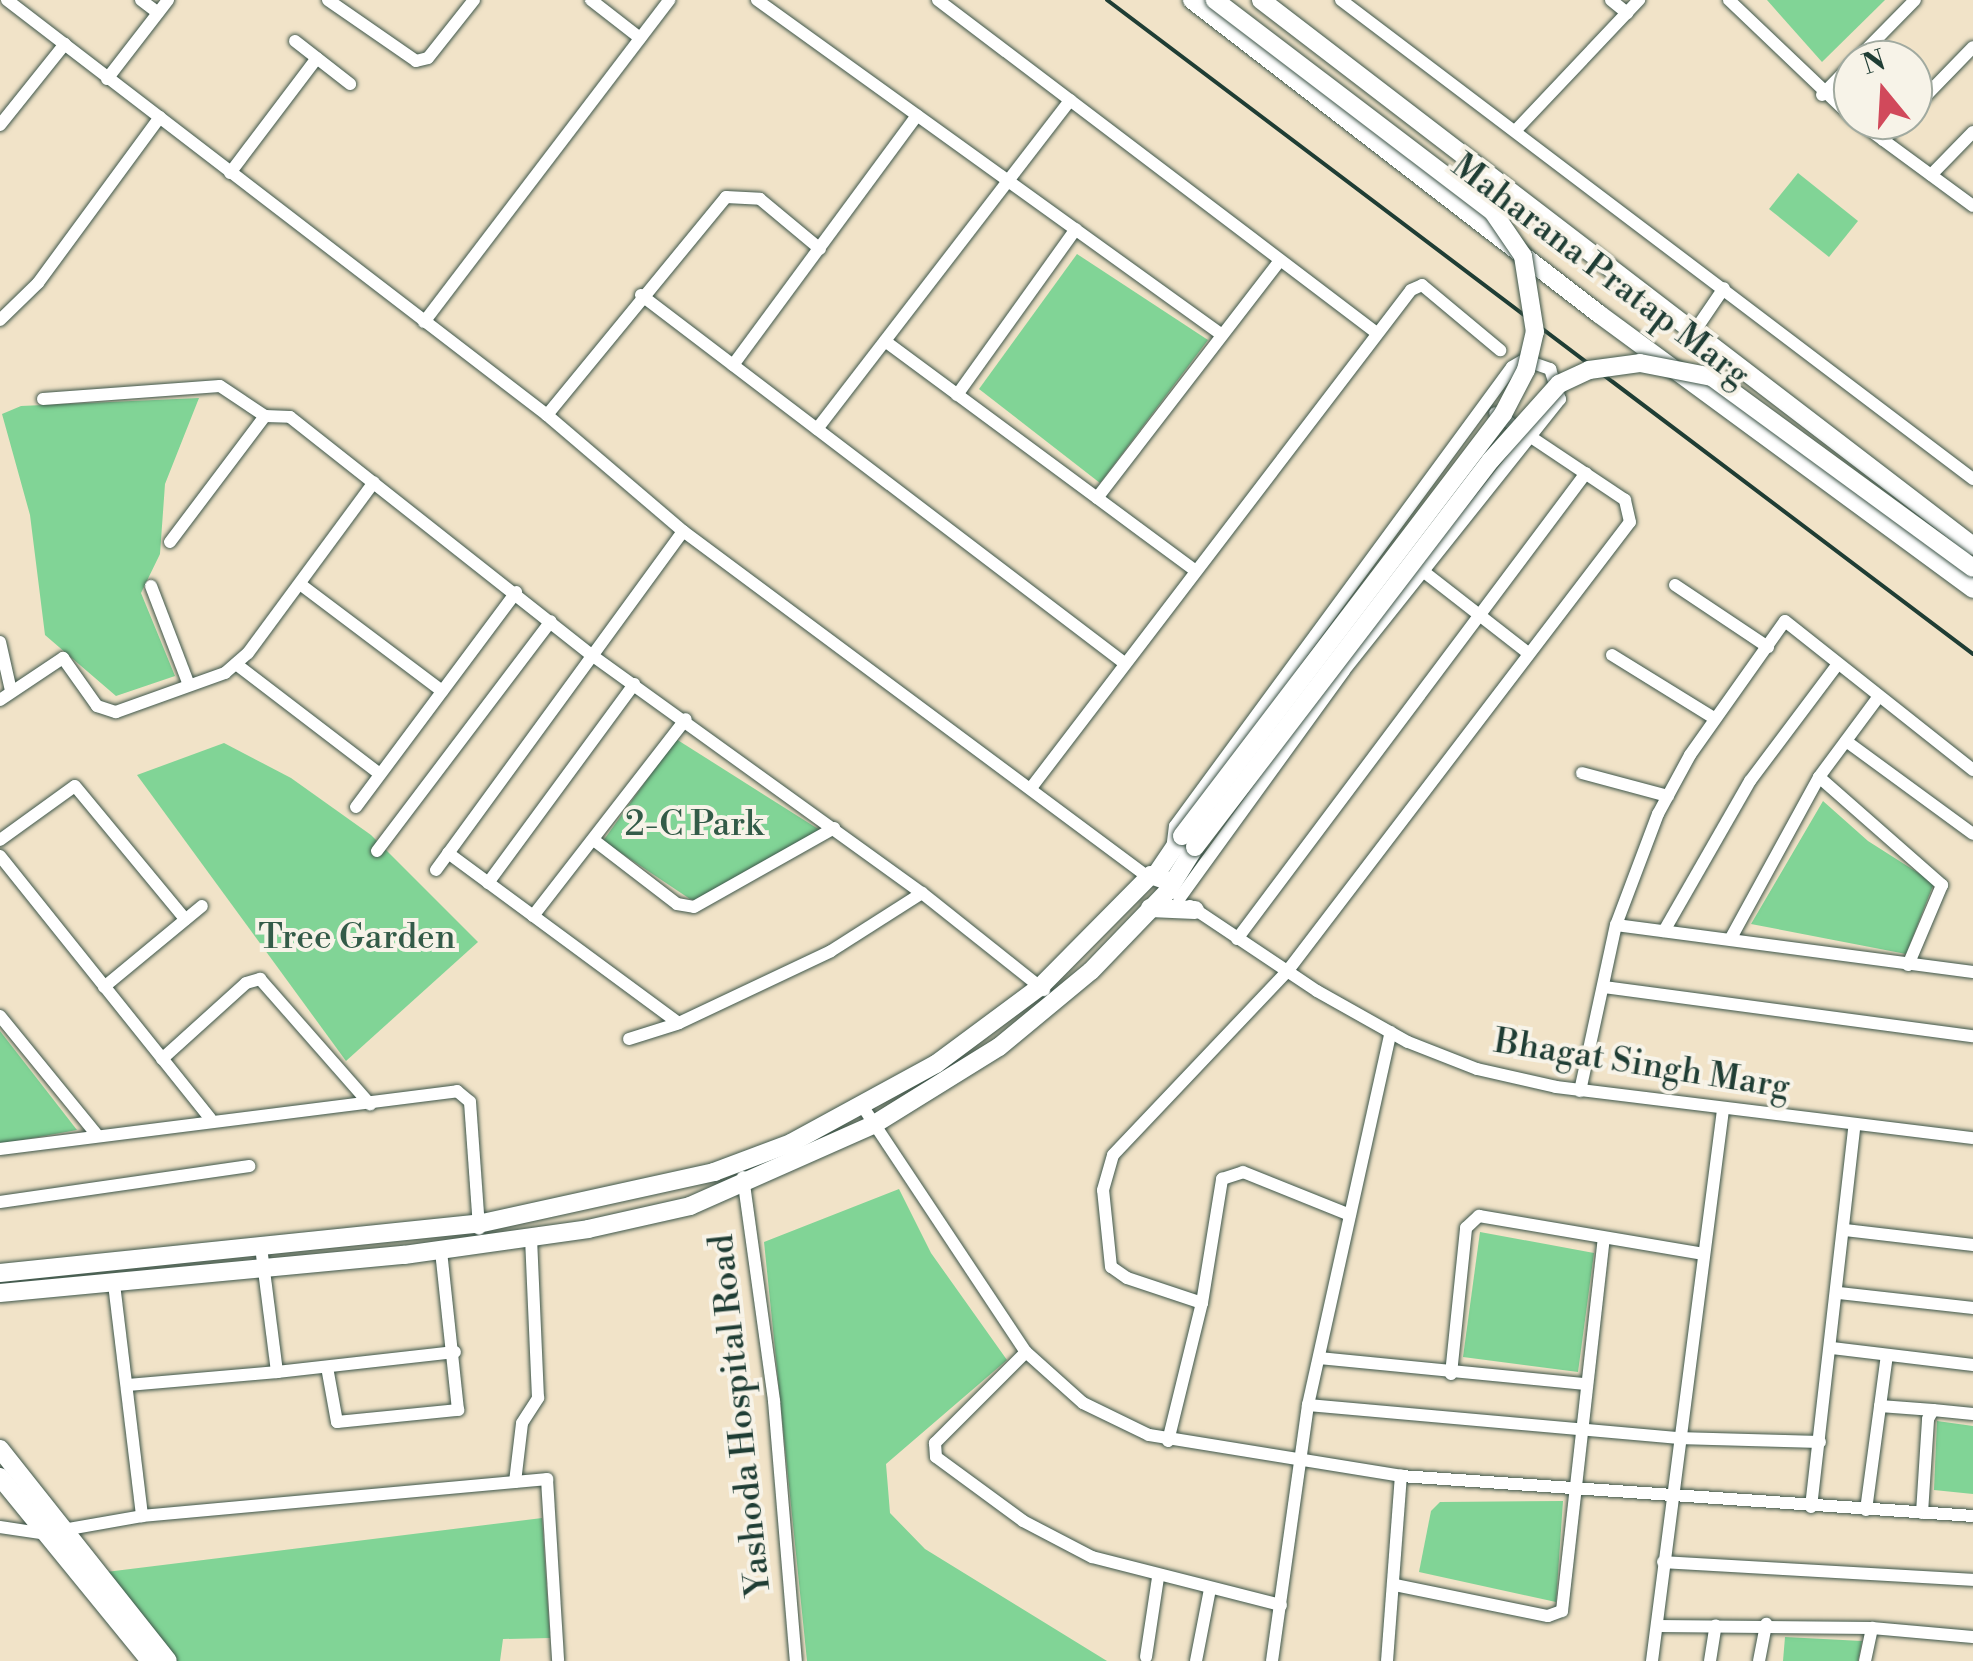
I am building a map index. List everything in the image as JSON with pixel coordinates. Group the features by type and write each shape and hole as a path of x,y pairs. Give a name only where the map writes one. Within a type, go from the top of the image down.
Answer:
{"street":[{"name":"Bhagat Singh Marg","path":"7,0 547,415 683,530 1286,973 1391,1032 1476,1068 1580,1090 1854,1129 1973,1138"},
{"path":"140,0 158,13"},
{"path":"107,79 168,0"},
{"path":"328,0 416,61 428,58 474,0"},
{"path":"591,0 640,38"},
{"path":"424,322 669,0"},
{"path":"757,0 1222,335"},
{"path":"938,0 1374,331"},
{"name":"Maharana Pratap Marg","path":"1192,0 1705,391 1973,589"},
{"path":"1150,908 1170,889 1183,844 1502,414 1526,370 1535,332 1523,256 1493,212 1216,0"},
{"name":"Maharana Pratap Marg","path":"1261,0 1973,546"},
{"path":"1342,0 1517,129 1973,479"},
{"path":"1611,0 1627,12"},
{"path":"1517,129 1639,0"},
{"path":"1728,0 1833,103"},
{"path":"1875,40 1914,0"},
{"path":"296,41 350,84"},
{"path":"0,125 65,44"},
{"path":"1933,88 1973,47"},
{"path":"230,173 317,58"},
{"path":"1822,95 1833,84"},
{"path":"817,429 1070,100"},
{"path":"733,365 917,115"},
{"path":"0,320 38,283 160,118"},
{"path":"1931,175 1973,132"},
{"path":"1883,140 1973,206"},
{"path":"547,415 641,295 726,198 760,199 820,249"},
{"path":"958,394 1076,230"},
{"path":"1098,498 1280,260"},
{"path":"1031,788 1374,331 1422,285 1500,350"},
{"path":"1694,332 1724,288"},
{"path":"641,295 1124,662"},
{"path":"885,341 1194,570"},
{"path":"1705,391 1728,358"},
{"path":"0,1294 441,1250 690,1206 873,1124 1056,1003 1170,889 1560,399 1550,369 1516,362 1488,408 1266,698 1172,832 1183,844"},
{"path":"1183,844 1490,460 1558,384 1589,370 1640,362 1712,378 1973,568"},
{"path":"43,399 220,386 265,416 290,417 593,656 922,892 1041,986 1056,1003"},
{"path":"1202,1303 1111,1266 1105,1170 1121,1144 1286,973 1630,522 1625,500 1488,408"},
{"path":"170,542 265,416"},
{"path":"1238,939 1484,617 1586,473"},
{"path":"0,642 5,696 62,658 107,710 189,685 236,664 374,482"},
{"path":"436,870 683,530"},
{"path":"1424,572 1528,654"},
{"path":"300,584 442,691"},
{"path":"151,586 189,685"},
{"path":"1675,586 1768,647"},
{"path":"356,808 516,592"},
{"path":"377,851 550,620"},
{"path":"1580,1090 1616,925 1668,796 1714,718 1785,622 1973,770"},
{"path":"1612,655 1714,718"},
{"path":"236,664 380,774"},
{"path":"1664,930 1750,782 1838,664"},
{"path":"488,882 634,684"},
{"path":"1731,938 1819,778 1877,698"},
{"path":"533,916 686,720"},
{"path":"1846,741 1973,834"},
{"path":"1582,773 1668,796"},
{"path":"1819,778 1942,885 1908,965"},
{"path":"0,840 75,786 185,919"},
{"path":"595,841 676,904 694,907 834,828"},
{"path":"448,853 680,1023"},
{"path":"0,856 210,1118"},
{"path":"0,1273 478,1224 603,1201 738,1164 863,1107 986,1030 1170,889"},
{"path":"629,1039 680,1023 830,951 922,892"},
{"path":"104,986 202,906"},
{"path":"1616,925 1973,972"},
{"path":"162,1059 246,984 260,979 370,1104"},
{"path":"1604,987 1973,1036"},
{"path":"0,1016 98,1136"},
{"path":"1272,1661 1308,1405 1391,1032"},
{"path":"0,1150 210,1118 370,1104 448,1091 468,1096 481,1244"},
{"path":"863,1107 1026,1352 1083,1403 1168,1442 1298,1464 1402,1476 1973,1516"},
{"path":"1652,1661 1669,1496 1723,1110"},
{"path":"1811,1507 1839,1293 1854,1129"},
{"name":"Yashoda Hospital Road","path":"738,1164 746,1184 796,1661"},
{"path":"0,1202 249,1166"},
{"path":"1168,1442 1202,1303 1226,1174 1243,1172 1350,1216"},
{"path":"1451,1374 1470,1220 1485,1216 1704,1254"},
{"path":"1845,1230 1973,1245"},
{"path":"515,1482 522,1423 538,1398 530,1236"},
{"path":"1395,1585 1548,1616 1562,1612 1604,1239"},
{"path":"261,1247 277,1372"},
{"path":"328,1367 337,1422 450,1413 460,1403 441,1250"},
{"path":"114,1284 142,1516"},
{"path":"1839,1293 1973,1308"},
{"path":"1832,1348 1973,1365"},
{"path":"128,1384 455,1352"},
{"path":"1026,1352 933,1452 1055,1541 1158,1578 1281,1605"},
{"path":"1866,1510 1887,1355"},
{"path":"1319,1358 1451,1374 1586,1384"},
{"path":"1308,1405 1677,1438 1820,1442"},
{"path":"1880,1406 1973,1414"},
{"path":"1922,1513 1933,1410"},
{"path":"0,1449 55,1532 150,1661"},
{"path":"1387,1661 1402,1476"},
{"path":"0,1477 55,1532 168,1661"},
{"path":"0,1527 55,1532 142,1516 548,1479 558,1661"},
{"path":"1663,1562 1973,1580"},
{"path":"1146,1657 1158,1578"},
{"path":"1196,1661 1210,1589"},
{"path":"1657,1626 1766,1624 1973,1637"},
{"path":"1760,1661 1766,1624"},
{"path":"1710,1661 1716,1625"},
{"path":"1865,1661 1872,1628"}],"green space":[{"path":"1767,0 1885,0 1844,40 1833,40 1833,51 1822,62"},
{"path":"1798,173 1858,221 1829,257 1769,209"},
{"path":"1077,254 1208,340 1100,483 979,389"},
{"path":"199,398 165,484 160,554 141,593 175,676 116,696 45,635 30,515 2,414 21,406"},
{"name":"2-C Park","path":"676,739 823,832 703,902 690,899 603,841"},
{"name":"Tree Garden","path":"224,743 291,778 371,835 478,942 346,1061 137,775"},
{"path":"1823,801 1868,841 1934,883 1906,954 1751,924"},
{"path":"0,1031 77,1130 0,1144"},
{"path":"899,1189 931,1253 1007,1360 886,1464 890,1513 925,1549 1107,1661 807,1661 764,1242"},
{"path":"1480,1232 1594,1253 1578,1372 1463,1357"},
{"path":"1937,1421 1973,1426 1973,1494 1934,1490"},
{"path":"1563,1501 1556,1602 1419,1572 1431,1511 1440,1502"},
{"path":"542,1518 550,1638 503,1639 500,1661 171,1661 106,1572"},
{"path":"1785,1637 1862,1641 1858,1661 1783,1661"}],"railway":[{"path":"1107,0 1973,654"}]}
